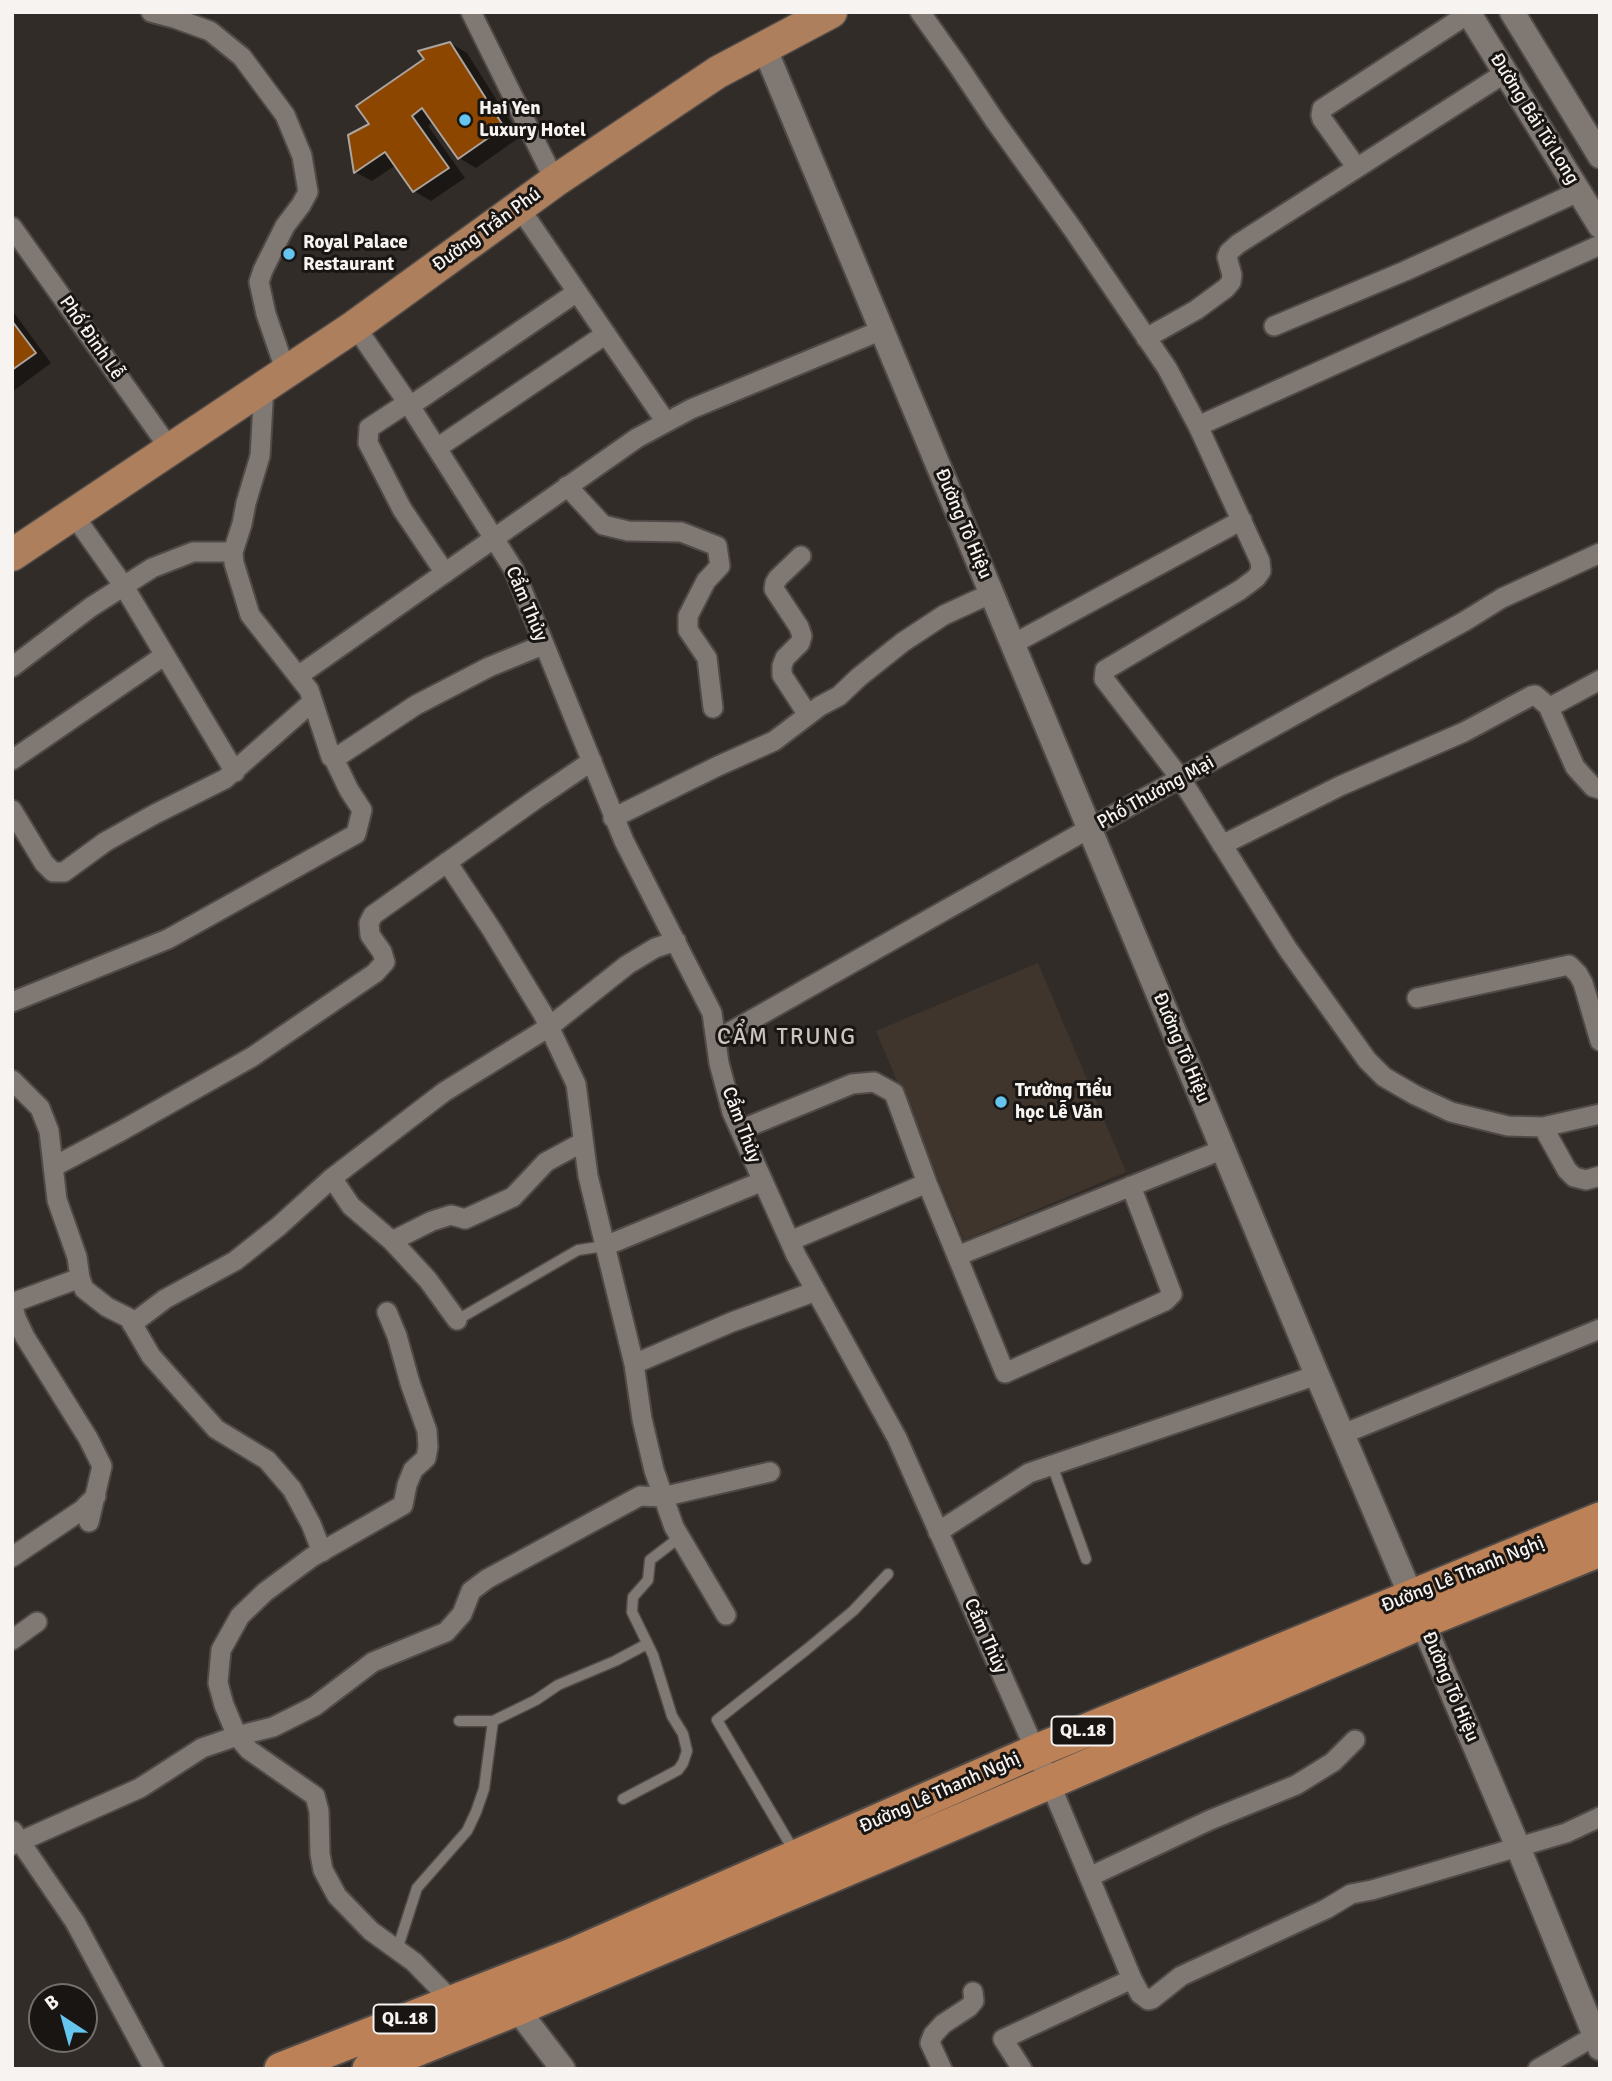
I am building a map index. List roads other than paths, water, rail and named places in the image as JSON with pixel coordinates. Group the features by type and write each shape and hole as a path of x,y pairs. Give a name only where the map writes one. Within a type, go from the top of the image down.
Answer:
{"highway":[{"name":"Đường Lê Thanh Nghị","path":"577,1968 883,1854 1049,1781 1417,1609 1600,1519"},
{"name":"Đường Lê Thanh Nghị","path":"369,2069 529,1993 797,1856 1036,1751 1417,1609 1600,1550"},
{"name":"Đường Lê Thanh Nghị","path":"281,2069 452,2001 529,1993"}],"main road":[{"name":"Đường Trần Phú","path":"12,555 355,326 555,181 718,72 831,12"}],"street":[{"path":"12,1002 168,939 356,834 362,810 331,757 311,703 309,690 250,615 234,563 233,552 260,456 275,379 260,282 285,226 308,192 302,156 285,115 242,57 210,31 151,12"},
{"path":"471,12 555,181"},
{"path":"920,12 1167,368 1198,426 1260,561 1262,571 1240,590 1111,666 1103,674 1108,686 1181,779 1287,948 1367,1060 1384,1077 1451,1112 1507,1126 1543,1127 1600,1114"},
{"name":"Đường Bái Tử Long","path":"1512,12 1592,127 1600,156"},
{"path":"1357,168 1322,119 1322,109 1469,13"},
{"name":"Đường Bái Tử Long","path":"1469,13 1600,226"},
{"name":"Đường Tô Hiệu","path":"764,47 1317,1375 1598,2039"},
{"path":"1146,338 1196,310 1226,288 1232,275 1227,257 1238,244 1505,73"},
{"path":"1274,326 1405,271 1578,192"},
{"path":"519,207 666,422"},
{"name":"Phố Đinh Lễ","path":"12,227 170,449"},
{"path":"1198,426 1600,245"},
{"path":"445,573 402,509 368,443 369,428 577,292"},
{"name":"Cẩm Thủy","path":"355,326 409,404 514,570 613,818 712,1013 719,1063 732,1112 790,1241 897,1438 1036,1751 1132,1979"},
{"path":"298,676 637,438 691,409 882,330"},
{"path":"437,448 606,334"},
{"path":"567,486 603,525 628,531 681,532 717,547 719,566 706,581 688,616 688,630 707,659 713,709"},
{"path":"73,514 123,585 235,772"},
{"path":"1013,644 1242,520"},
{"path":"12,667 123,585 152,568 193,552 233,552"},
{"name":"Phố Thương Mại","path":"716,1040 1502,598 1600,553"},
{"path":"801,556 778,578 774,589 802,636 800,643 785,658 782,675 808,715"},
{"path":"613,818 775,741 820,706 839,696 903,642 944,615 992,593"},
{"path":"334,759 416,705 489,667 538,648 545,648"},
{"path":"12,760 165,655"},
{"path":"1548,706 1600,680"},
{"path":"1222,845 1340,786 1464,732 1531,696 1538,696 1548,706 1575,767 1593,787 1600,789"},
{"path":"12,810 44,863 53,872 64,872 105,842 235,772 311,703"},
{"path":"53,1167 121,1132 252,1057 375,973 385,962 382,952 370,935 369,923 373,915 592,761"},
{"path":"447,862 543,1014 576,1084 587,1176 634,1364 642,1419 662,1497 680,1537 726,1615"},
{"path":"132,1324 165,1299 235,1261 332,1178 444,1092 549,1027 627,965 655,948 676,941"},
{"path":"1417,998 1569,965 1583,984 1600,1041"},
{"path":"12,1080 40,1108 49,1131 57,1200 77,1256 84,1289 107,1307 129,1318 151,1356 216,1429 267,1460 292,1489 311,1524 322,1552"},
{"path":"740,1130 852,1084 874,1082 894,1093 927,1183 1005,1373 1165,1301 1172,1294 1131,1186"},
{"path":"1543,1127 1567,1171 1574,1177 1586,1180 1600,1176"},
{"path":"392,1241 432,1221 450,1215 465,1219 513,1197 547,1162 583,1142"},
{"path":"957,1256 1224,1149"},
{"path":"332,1178 351,1206 392,1241 428,1280 457,1320"},
{"path":"605,1246 763,1181"},
{"path":"790,1241 927,1183"},
{"path":"80,1278 12,1303 25,1337 98,1455 102,1466 89,1522"},
{"path":"634,1364 732,1322 816,1291"},
{"path":"387,1312 427,1430 426,1458 413,1470 402,1505 322,1552 265,1592 240,1616 221,1650 218,1683 237,1735 249,1749 315,1796 319,1811 323,1870 337,1896 371,1931 414,1962 452,2001"},
{"path":"1343,1434 1600,1329"},
{"path":"938,1532 1029,1473 1317,1375"},
{"path":"154,2069 75,1922 15,1839 140,1788 202,1748 237,1735 273,1727 315,1706 373,1662 446,1632 462,1614 471,1591 487,1580 640,1496 662,1497 770,1472"},
{"path":"12,1557 82,1510 97,1495"},
{"path":"12,1640 37,1622"},
{"path":"1089,1877 1210,1820 1296,1785 1333,1762 1354,1740"},
{"path":"1022,2069 1003,2039 1132,1979 1140,1994 1148,2000 1152,1999 1181,1976 1326,1909 1352,1894 1566,1833 1600,1817"},
{"path":"942,2069 930,2043 933,2035 943,2024 969,2007 974,2001 974,1992"},
{"path":"529,1993 563,2069"},
{"path":"1538,2069 1598,2039"}],"lane":[{"path":"457,1320 578,1250 605,1246"},
{"path":"1052,1465 1086,1559"},
{"path":"623,1799 678,1770 684,1763 687,1751 683,1734 672,1716 643,1632 632,1612 633,1597 648,1580 650,1560 680,1537"},
{"path":"797,1856 717,1720 825,1635 853,1611 888,1574"},
{"path":"459,1721 493,1720 536,1700 558,1685 647,1644"},
{"path":"397,1950 417,1888 467,1831 475,1812 484,1788 493,1720"}],"place":[{"name":"Hai Yen Luxury Hotel","path":"465,120"},
{"name":"Royal Palace Restaurant","path":"289,254"},
{"name":"Trường Tiểu học Lễ Văn","path":"1001,1102"}],"district":[{"name":"CẨM TRUNG","path":"787,1038"}]}
